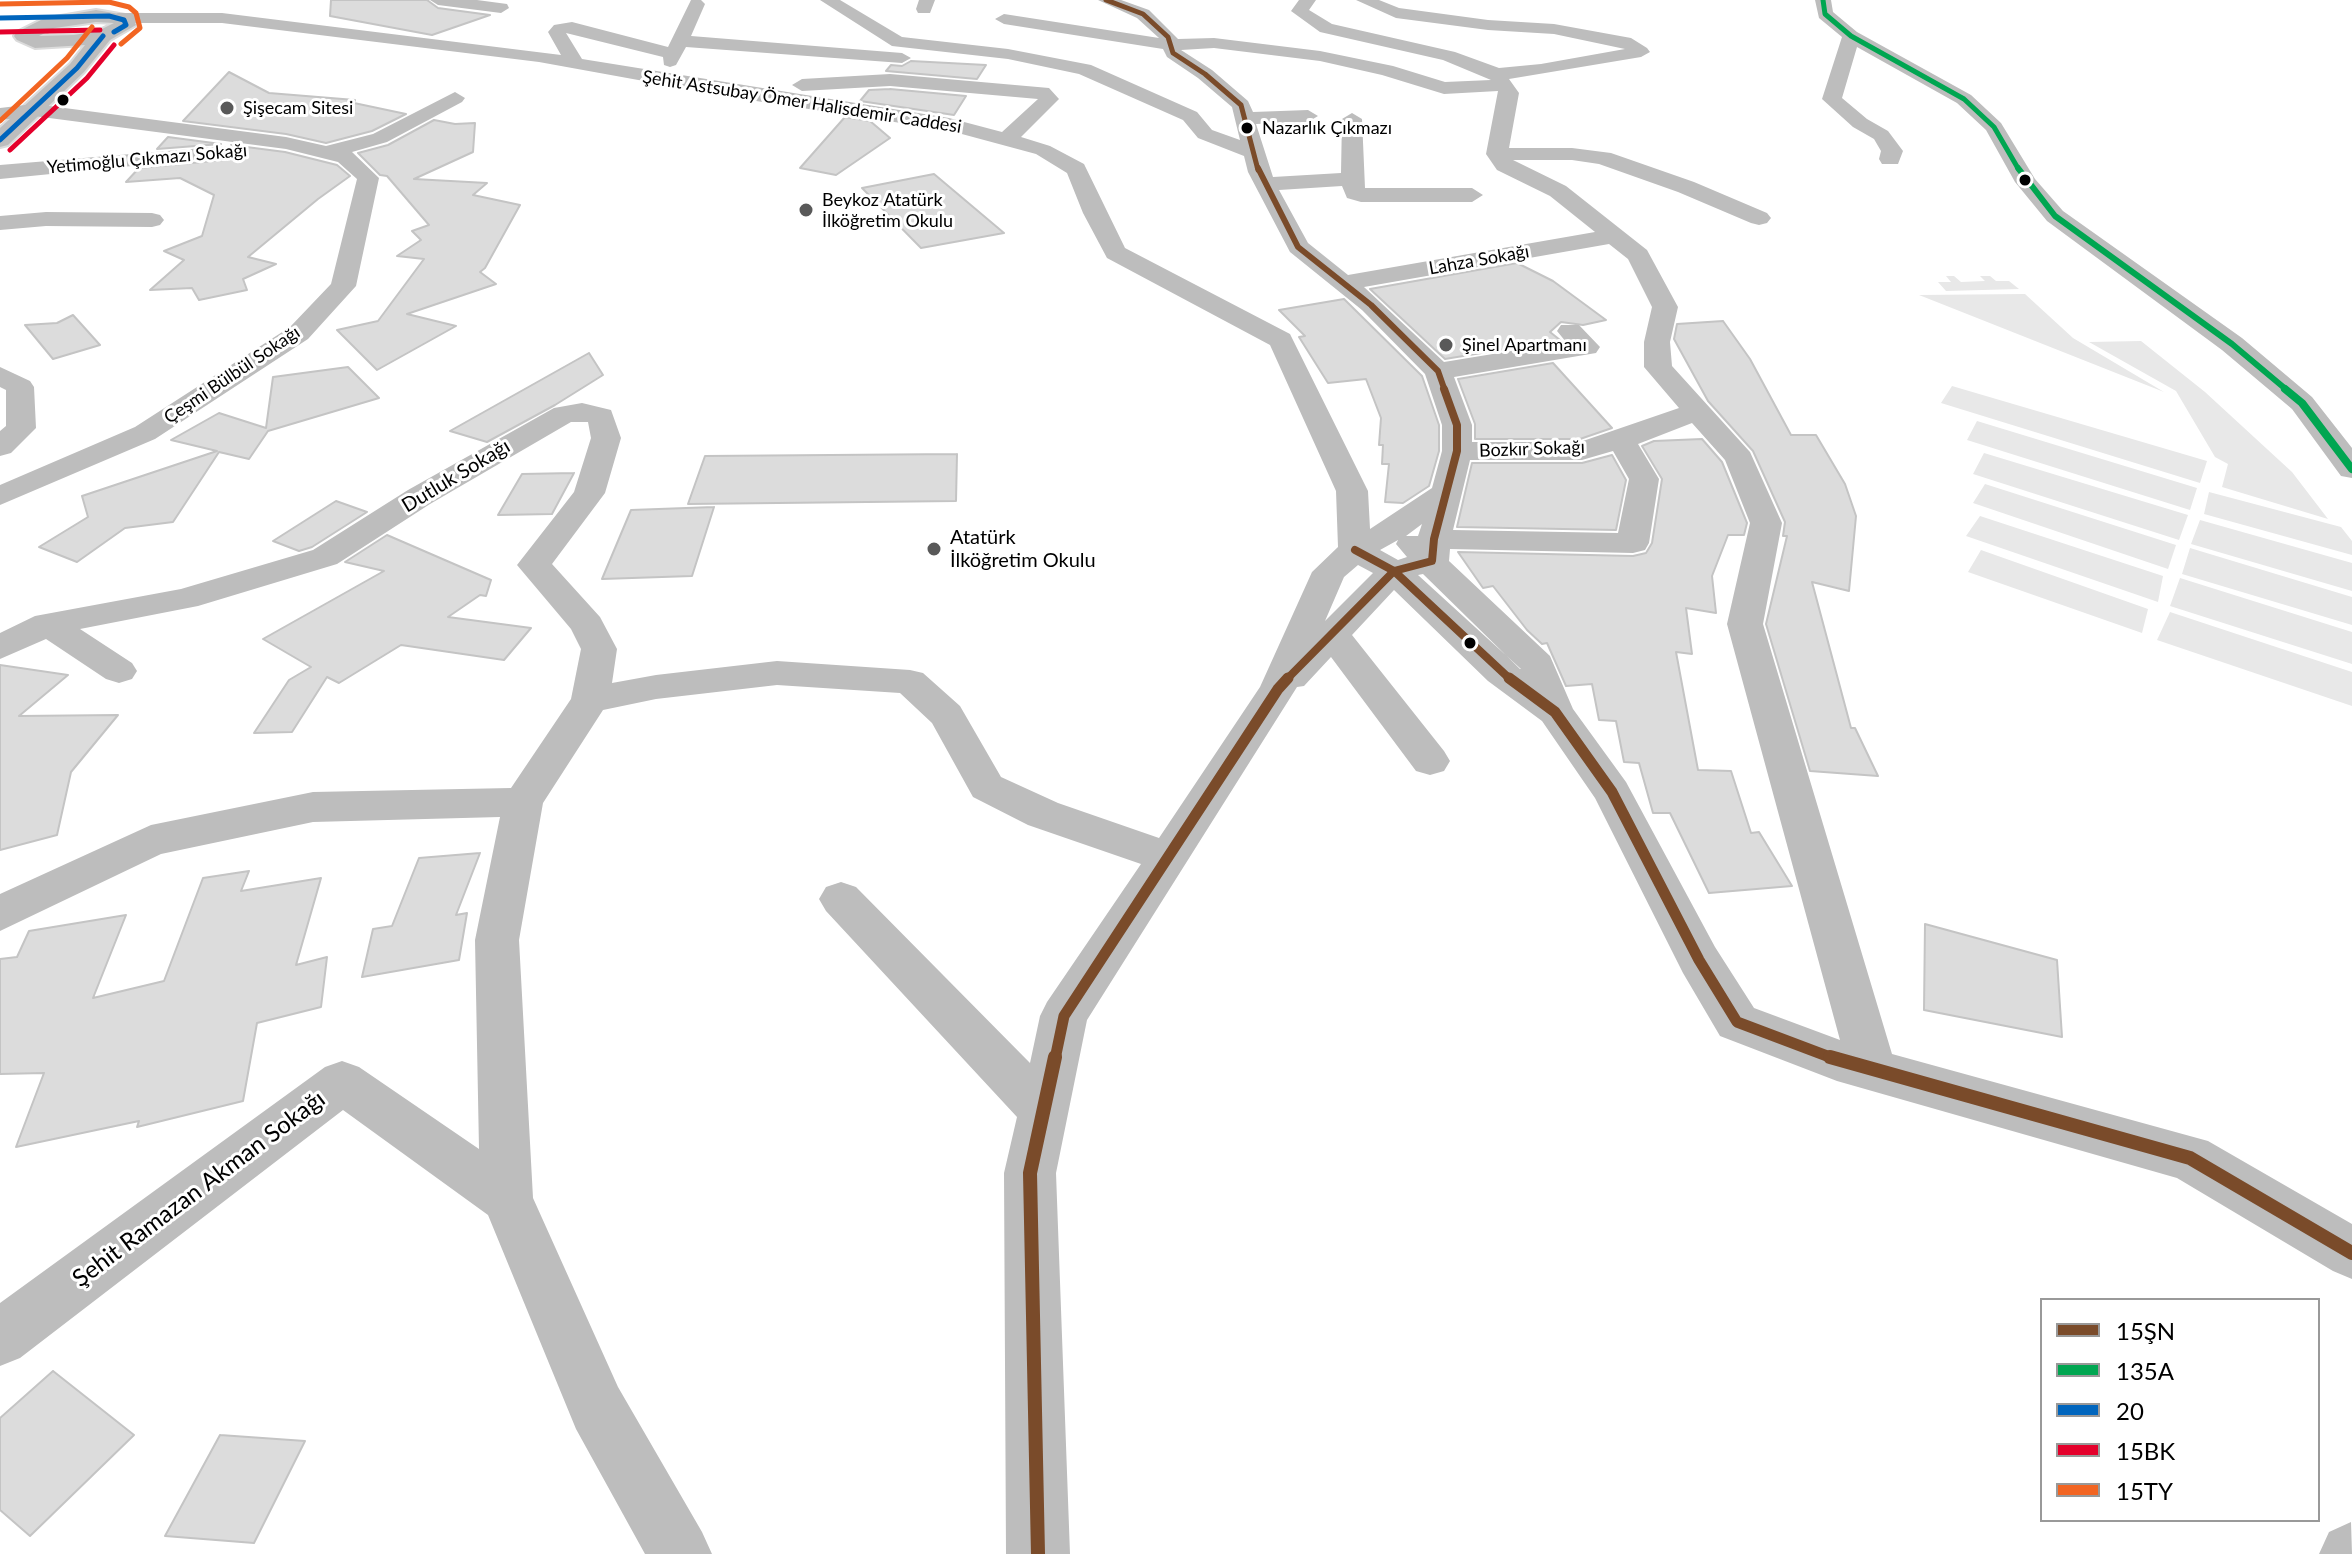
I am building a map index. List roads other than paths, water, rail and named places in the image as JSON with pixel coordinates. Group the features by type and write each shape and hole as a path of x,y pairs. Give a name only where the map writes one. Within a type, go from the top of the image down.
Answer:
{"main road":[{"path":"0,18 82,17 111,25"},
{"path":"77,68 72,58 26,40 24,36 50,23 82,17"},
{"path":"0,38 40,43 111,25"},
{"path":"0,140 77,68 111,25"}],"street":[{"path":"111,25 181,0"},
{"path":"438,0 501,8"},
{"path":"828,0 898,42 1008,54 1084,69 1190,116 1205,134 1253,152"},
{"path":"1106,0 1143,14 1168,37 1173,53 1205,74 1241,105 1265,184 1298,247 1371,305 1438,371 1457,425 1457,451 1433,550"},
{"path":"1308,0 1299,11 1326,28 1449,56 1501,80 1509,93 1497,154 1505,165 1558,191 1638,255 1665,307 1657,342 1658,367 1739,458 1766,523 1745,624 1872,1069"},
{"path":"1004,19 1170,45 1214,43 1320,56 1386,70 1444,88 1641,52 1625,42 1554,29 1488,25 1396,13 1364,0"},
{"path":"1823,0 1825,14 1851,36 1964,99 1994,127 2026,182 2055,216 2232,344 2302,403 2352,469"},
{"path":"676,53 697,4"},
{"name":"Şehit Astsubay Ömer Halisdemir Caddesi","path":"111,25 222,18 575,63 949,124 1043,150 1076,169 1094,213 1116,253 1281,340 1352,491"},
{"path":"575,63 559,38 557,32 560,29 572,27 793,85 864,80 915,81 1042,92 1049,99 1006,140"},
{"path":"1851,36 1832,99 1860,123 1881,135 1892,151 1890,159"},
{"path":"630,73 676,53 934,60"},
{"path":"325,153 380,138 455,98"},
{"name":"Çeşmi Bülbül Sokağı","path":"0,114 34,110 293,146 345,157 368,178 343,286 299,333 145,433 0,496"},
{"path":"1244,118 1308,116"},
{"path":"1352,119 1352,179 1355,193 1472,195"},
{"name":"Yetimoğlu Çıkmazı Sokağı","path":"0,172 293,146"},
{"path":"1497,154 1572,154 1603,158 1686,187 1759,218"},
{"path":"1265,184 1352,179"},
{"path":"0,223 46,219 152,220"},
{"name":"Lahza Sokağı","path":"1344,283 1614,236"},
{"path":"1371,305 1400,300"},
{"path":"1438,371 1586,347 1570,331"},
{"path":"0,375 20,387 21,428 0,447"},
{"name":"Bozkır Sokağı","path":"1457,451 1582,451 1621,440 1697,411"},
{"name":"Dutluk Sokağı","path":"0,647 48,624 186,599 325,557 419,497 552,420 564,414 582,412 601,416 606,438 589,493 534,565 587,625 599,649 590,700"},
{"path":"1278,689 1334,636 1394,571 1433,550 1633,543 1644,479 1621,440"},
{"path":"1352,491 1394,529 1433,550 1537,664 1555,712 1612,792 1699,960 1737,1022 1837,1060 2190,1158 2352,1253"},
{"path":"1352,491 1355,550"},
{"path":"1038,1554 1030,1173 1064,1016 1278,689 1329,572 1355,550 1394,529 1445,493"},
{"path":"1355,550 1394,571 1501,673 1555,712"},
{"path":"48,624 119,671"},
{"path":"1334,636 1430,761"},
{"path":"680,1554 597,1408 507,1198 497,940 523,802 590,700 656,687 777,673 910,682 947,715 987,787 1043,814 1168,857"},
{"path":"0,914 151,841 313,807 523,802"},
{"path":"841,899 1043,1110"},
{"name":"Şehit Ramazan Akman Sokağı","path":"0,1338 342,1082 507,1198"}],"place":[{"name":"Şişecam Sitesi","path":"227,108"},
{"name":"Nazarlık Çıkmazı","path":"1247,128"},
{"name":"Beykoz Atatürk İlköğretim Okulu","path":"806,210"},
{"name":"Şinel Apartmanı","path":"1446,345"},
{"name":"Atatürk İlköğretim Okulu","path":"934,549"}]}
